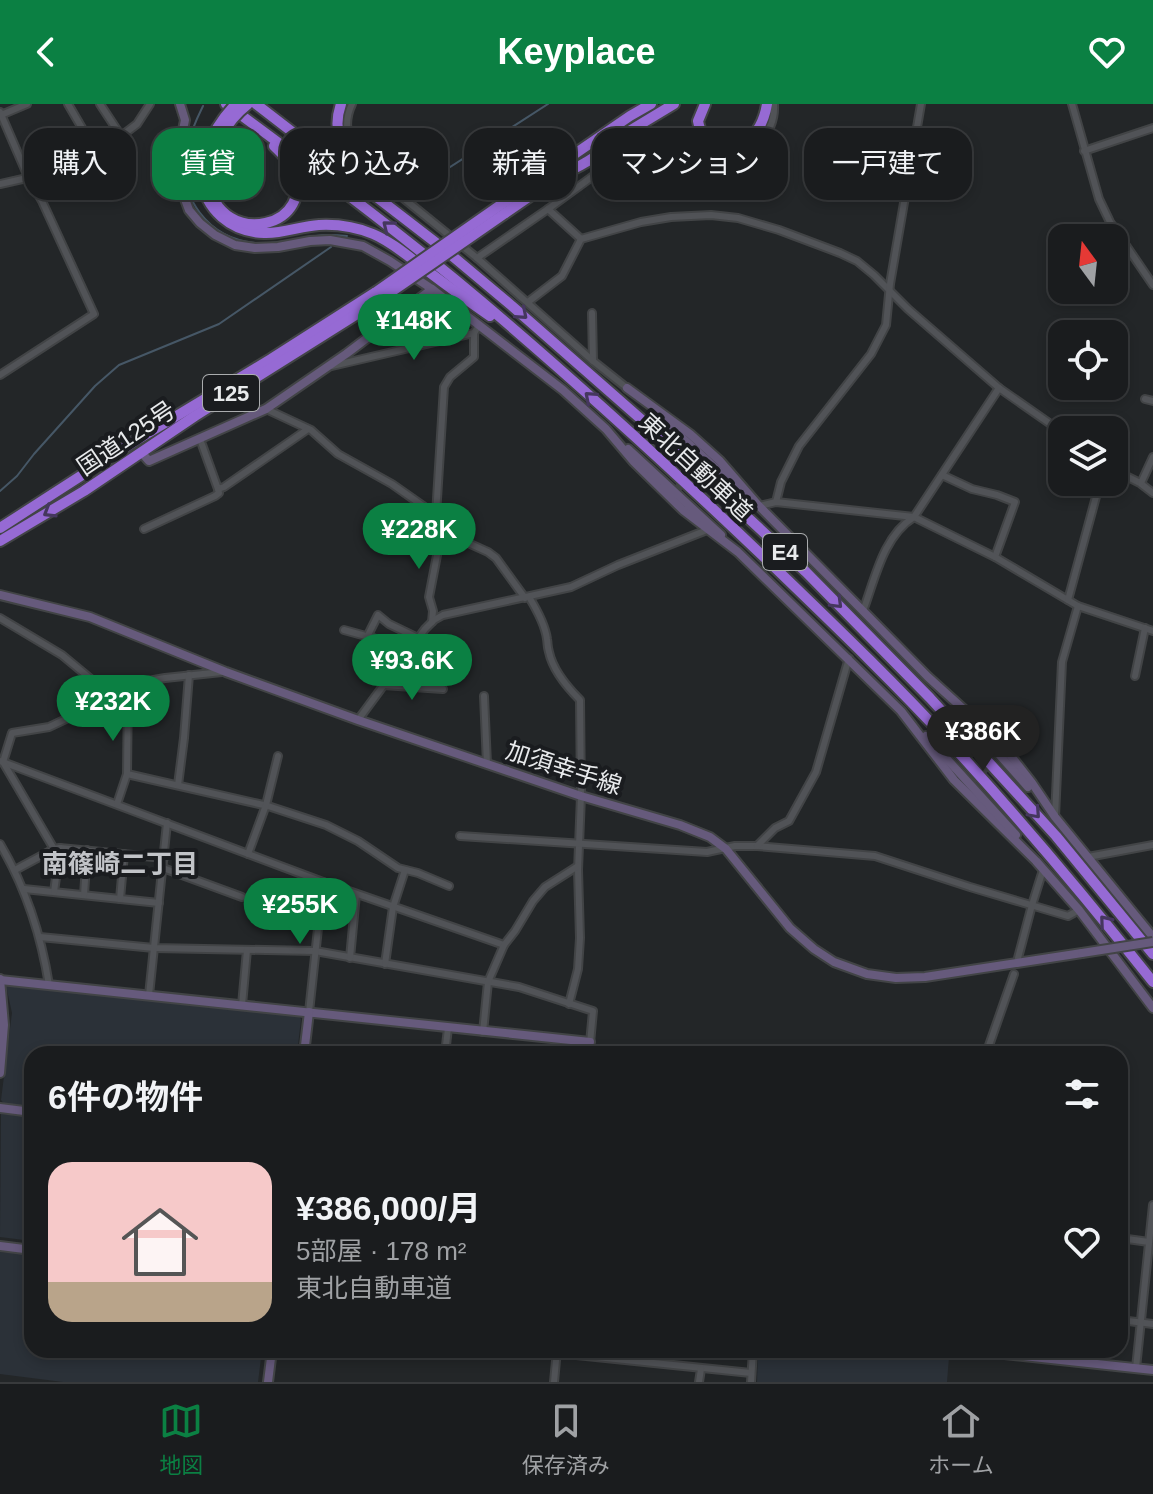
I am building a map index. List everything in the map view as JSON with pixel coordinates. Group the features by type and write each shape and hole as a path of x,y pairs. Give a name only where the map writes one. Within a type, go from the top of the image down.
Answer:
{"highway":[{"name":"東北自動車道","path":"226,104 259,128"},
{"path":"217,128 236,104"},
{"path":"226,128 248,104"},
{"name":"東北自動車道","path":"256,104 287,128"},
{"path":"337,128 341,104"},
{"path":"630,116 641,104"},
{"name":"国道125号","path":"0,541 84,491 379,296 651,104"},
{"name":"国道125号","path":"576,165 674,104"},
{"path":"700,128 698,121 705,104"},
{"path":"752,128 761,104"},
{"path":"760,128 767,104"},
{"name":"東北自動車道","path":"264,132 362,205 481,301 666,465 874,664 948,741 1043,847 1153,982"},
{"path":"216,200 227,214 243,223 259,225 283,216 293,199 296,183 288,161 264,134"},
{"path":"208,200 225,221 242,230 263,233 340,225 377,236 534,348"},
{"name":"東北自動車道","path":"380,200 456,259 584,368 806,572 983,755 1066,848 1153,954"},
{"name":"国道125号","path":"502,210 519,200"},
{"name":"国道125号","path":"0,528 135,441 379,296"},
{"path":"0,520 135,441"}],"street":[{"path":"24,167 1,113 27,104"},
{"path":"68,104 82,128"},
{"path":"100,104 116,128"},
{"path":"132,128 150,104"},
{"path":"180,104 185,120 179,150 179,183 189,210 200,223 235,245 278,247 330,240 363,246 390,261 481,325 563,390 677,490 711,529"},
{"path":"352,104 347,116 347,135 361,161 376,176 477,258 640,399 703,460 759,506"},
{"path":"477,258 641,141 658,142 703,163 722,165 738,159 756,147 769,132 774,104"},
{"path":"776,502 781,482 799,446 871,354 886,325 921,104"},
{"path":"1072,104 1099,199 1110,222 1153,285"},
{"path":"1084,151 1153,128"},
{"path":"0,184 24,180"},
{"path":"0,375 94,314 41,200"},
{"path":"548,209 581,239"},
{"path":"528,302 562,276 581,239 671,217 711,215 738,218 779,230 857,261 999,388 1048,422"},
{"path":"141,452 149,461 266,409 432,289"},
{"path":"592,313 593,361"},
{"path":"329,366 474,333 481,325"},
{"path":"436,515 444,387 450,377 474,357 474,333"},
{"path":"863,611 889,542 914,517 999,388"},
{"path":"640,399 681,427 720,461 759,506 863,611 1000,742 1055,817"},
{"path":"266,409 308,429 338,454 392,484 436,515 457,538 496,558 540,616 554,665 580,700 580,938 578,969 569,1004"},
{"path":"218,489 308,429"},
{"path":"606,429 634,462 683,510 738,552 971,781 1079,910 1153,1008"},
{"path":"144,529 219,493 200,439"},
{"path":"1141,483 1153,457"},
{"path":"942,475 972,489 1015,502 995,557"},
{"path":"1128,477 1153,493"},
{"path":"1068,600 1096,496"},
{"path":"759,506 776,502 914,517 995,557 1078,606 1153,631"},
{"path":"432,622 429,597 443,524"},
{"path":"358,720 418,638 443,615 571,587 711,529"},
{"name":"加須幸手線","path":"0,595 90,617 226,672 358,720 710,837 726,849 790,928 814,949 834,962 867,974 896,978 925,977 1153,940"},
{"path":"1055,817 1062,662 1078,606"},
{"path":"367,637 378,615 418,638"},
{"path":"0,618 62,655 103,689"},
{"path":"1135,676 1145,628"},
{"path":"344,630 408,652"},
{"path":"757,846 775,828 789,821 816,772 849,658"},
{"path":"1,761 12,733 49,727 85,710 103,689 226,672"},
{"path":"178,785 189,675"},
{"path":"383,685 443,689"},
{"path":"117,804 127,774 128,686"},
{"path":"484,696 487,764"},
{"path":"953,700 1055,817 1153,940"},
{"path":"89,705 94,718 128,717"},
{"path":"901,711 954,780 1036,861"},
{"path":"248,854 266,805 278,756"},
{"path":"1,761 323,882 504,945"},
{"path":"1,761 57,848 54,892"},
{"path":"127,774 266,805 326,825 358,841 398,868 449,886"},
{"path":"149,995 167,823"},
{"path":"460,836 707,852 735,846 757,846 875,856 1068,916 1079,910"},
{"path":"0,844 24,889 40,937 49,985"},
{"path":"1088,857 1153,845"},
{"path":"15,870 57,848 164,858"},
{"path":"84,895 87,850"},
{"path":"120,899 124,854"},
{"path":"483,1032 488,982 504,945 545,887 579,866"},
{"path":"163,868 242,897"},
{"path":"385,964 393,907 405,870"},
{"path":"1018,958 1043,870"},
{"path":"305,1046 323,882"},
{"path":"24,889 159,903"},
{"path":"350,958 356,894"},
{"path":"40,937 154,948 315,951 519,987 593,1011 590,1046"},
{"path":"242,1005 247,950"},
{"path":"989,1046 1014,974"},
{"path":"0,1072 4,1025 0,980 590,1042"},
{"path":"446,1046 448,1028"},
{"path":"0,1108 24,1111"},
{"path":"1136,1368 1140,1322 1149,1283 1153,1205"},
{"path":"1128,1239 1149,1242"},
{"path":"0,1246 24,1249"},
{"path":"1128,1321 1153,1324"},
{"path":"268,1382 271,1358"},
{"path":"554,1382 556,1358"},
{"path":"613,1358 751,1373"},
{"path":"751,1382 752,1358"},
{"path":"1042,1358 1153,1370"},
{"path":"699,1382 701,1369"}],"shaded area":[{"path":"6,986 298,1015 301,1019 298,1046 24,1046 24,1107 5,1105 1,1100 12,1013"},
{"path":"1,1114 24,1116 24,1240 0,1237"},
{"path":"0,1252 24,1254 24,1358 261,1358 258,1382 63,1382 0,1374"},
{"path":"758,1358 949,1358 947,1382 757,1382"}],"waterway":[{"path":"448,168 548,104"},
{"path":"203,106 189,140 185,169 192,200 210,224 238,240 255,243 324,235 347,236"},
{"path":"0,491 17,476 95,386 119,365 219,324 331,247"}],"tunnel":[{"path":"678,488 702,462"},
{"path":"971,781 999,757"}],"district":[{"name":"南篠崎二丁目","path":"120,864"}]}
